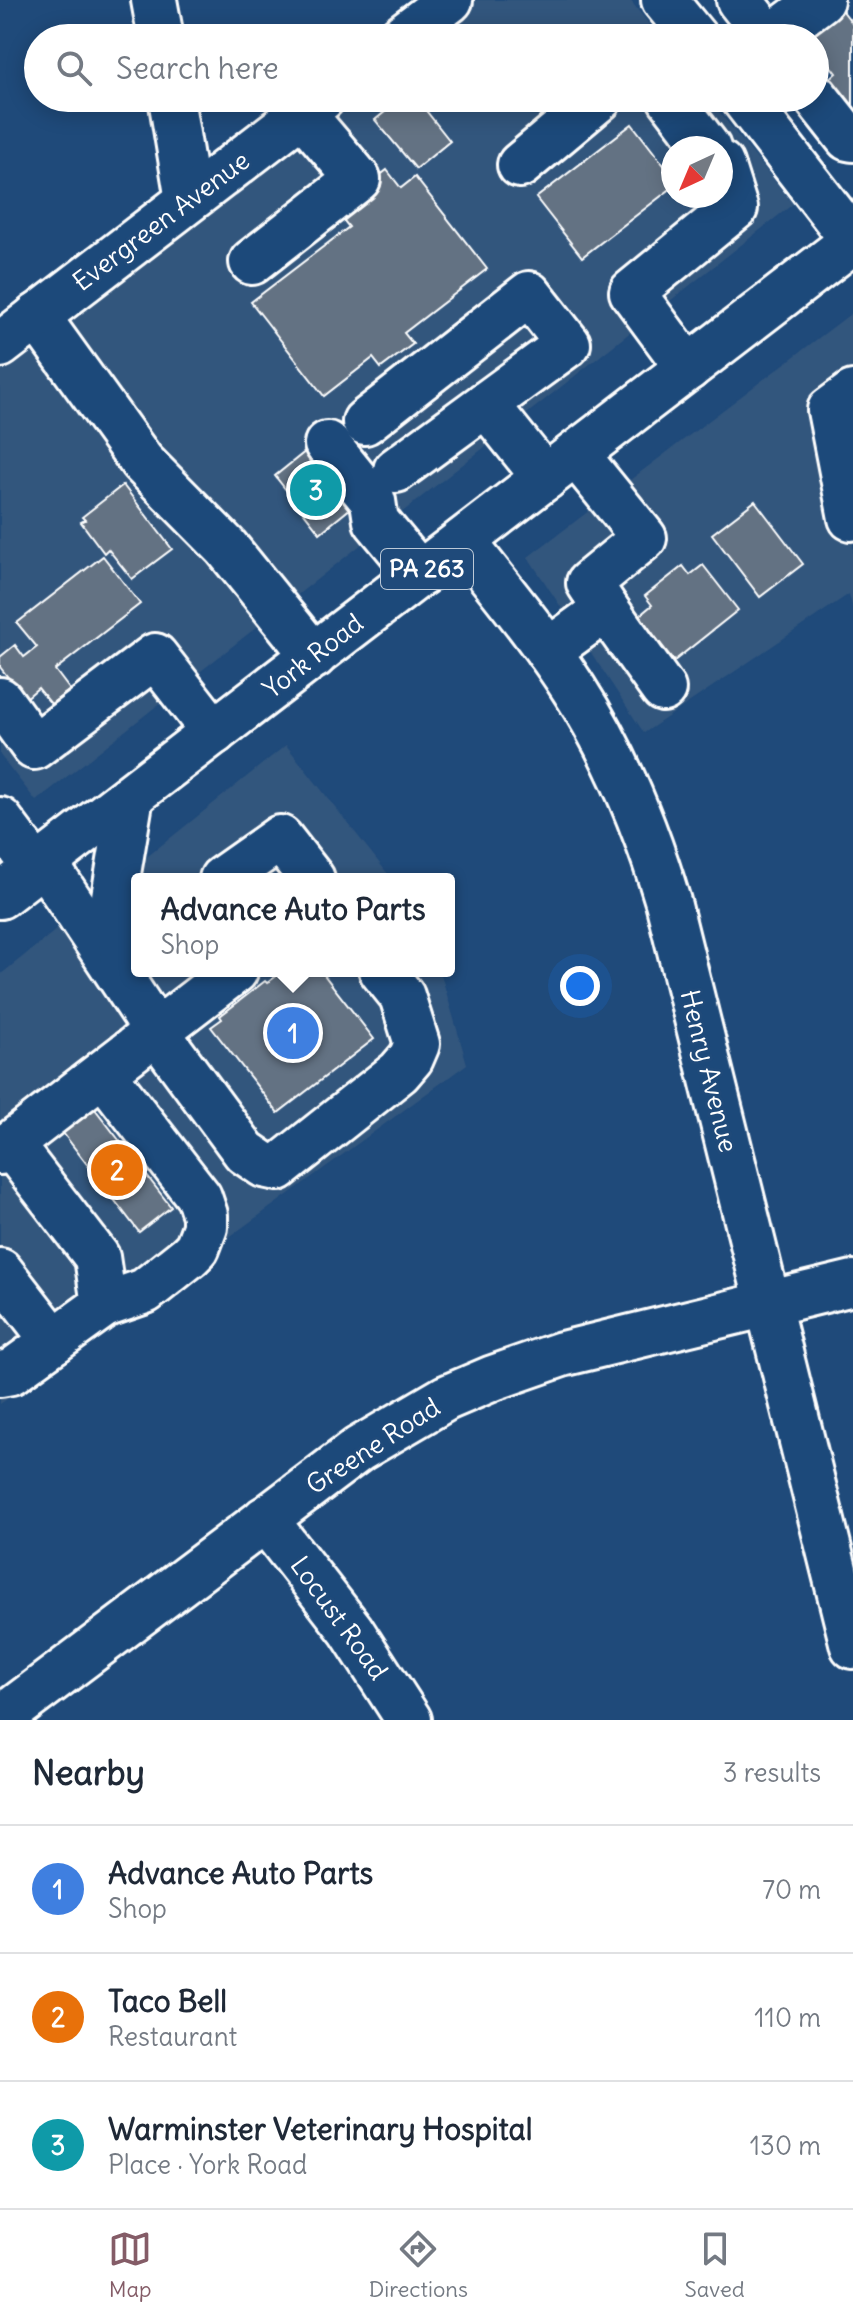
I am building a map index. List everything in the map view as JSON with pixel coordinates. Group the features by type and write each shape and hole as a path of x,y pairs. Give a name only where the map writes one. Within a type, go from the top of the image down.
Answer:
{"main road":[{"path":"154,0 158,24"},
{"path":"418,24 450,0"},
{"path":"664,0 684,24"},
{"path":"739,0 758,24"},
{"path":"788,24 821,0"},
{"path":"173,112 188,200"},
{"name":"Evergreen Avenue","path":"0,345 304,112"},
{"path":"252,262 358,179 316,112"},
{"path":"520,165 583,112"},
{"path":"681,112 699,136"},
{"path":"720,136 738,112"},
{"path":"754,112 853,240"},
{"path":"828,112 848,138 853,139"},
{"path":"688,368 632,292 735,208 733,203"},
{"name":"York Road","path":"0,896 853,240"},
{"path":"365,422 529,294 568,344 396,470"},
{"path":"37,316 142,462 226,547 314,656"},
{"path":"852,525 830,410 853,393"},
{"path":"486,404 560,466 654,531 589,583 663,689"},
{"path":"327,444 373,501 376,521 420,574"},
{"name":"Henry Avenue","path":"463,541 548,651 598,728 655,856 853,1646"},
{"path":"548,651 606,609"},
{"path":"0,700 34,747 155,656 214,732"},
{"path":"128,988 114,897 131,796"},
{"path":"0,820 40,865 245,1152 264,1165 278,1168 399,1072 411,1058 417,1044 402,996 387,977"},
{"path":"230,873 280,838 307,873"},
{"path":"104,1305 97,1257 5,1148 226,977"},
{"path":"0,1374 11,1372 104,1305 145,1291 189,1256 202,1238 205,1227 199,1197 103,1073"},
{"path":"0,1271 54,1341"},
{"name":"Greene Road","path":"0,1719 359,1449 402,1422 493,1378 562,1354 853,1283"},
{"name":"Locust Road","path":"265,1519 351,1630 409,1720"}],"shaded area":[{"path":"456,0 630,0 649,24 425,24"},
{"path":"311,112 719,112 793,204 36,801 0,755 0,351"},
{"path":"853,312 853,609 849,594 644,733 528,557"},
{"path":"286,745 387,873 131,873 131,977 442,977 467,1064 0,1404 0,975"}],"building":[{"path":"839,6 853,24 853,111 829,81 836,73 829,64 829,24 816,24"},
{"path":"385,112 427,112 450,141 416,169 375,120"},
{"path":"632,124 661,161 661,196 582,257 536,198"},
{"path":"387,170 401,188 415,177 487,269 404,333 413,344 381,368 373,358 324,396 251,302 349,227 335,210"},
{"path":"311,447 357,503 320,533 275,476"},
{"path":"123,485 172,549 132,579 108,549 104,553 81,522 85,520 82,517"},
{"path":"755,501 803,564 760,597 712,534"},
{"path":"103,556 140,604 55,670 70,690 51,704 38,688 25,699 0,667 0,657 15,645 24,657 37,647 17,623"},
{"path":"703,565 738,610 674,661 639,616 652,605 645,596 683,566 690,575"},
{"path":"275,977 326,977 374,1039 278,1113 211,1027 222,1019 220,1016 265,981 267,983"},
{"path":"95,1109 171,1207 139,1232 63,1133"}],"place":[{"name":"Warminster Veterinary Hospital","path":"316,490"},
{"name":"Advance Auto Parts","path":"293,1033"},
{"name":"Taco Bell","path":"117,1170"}]}
